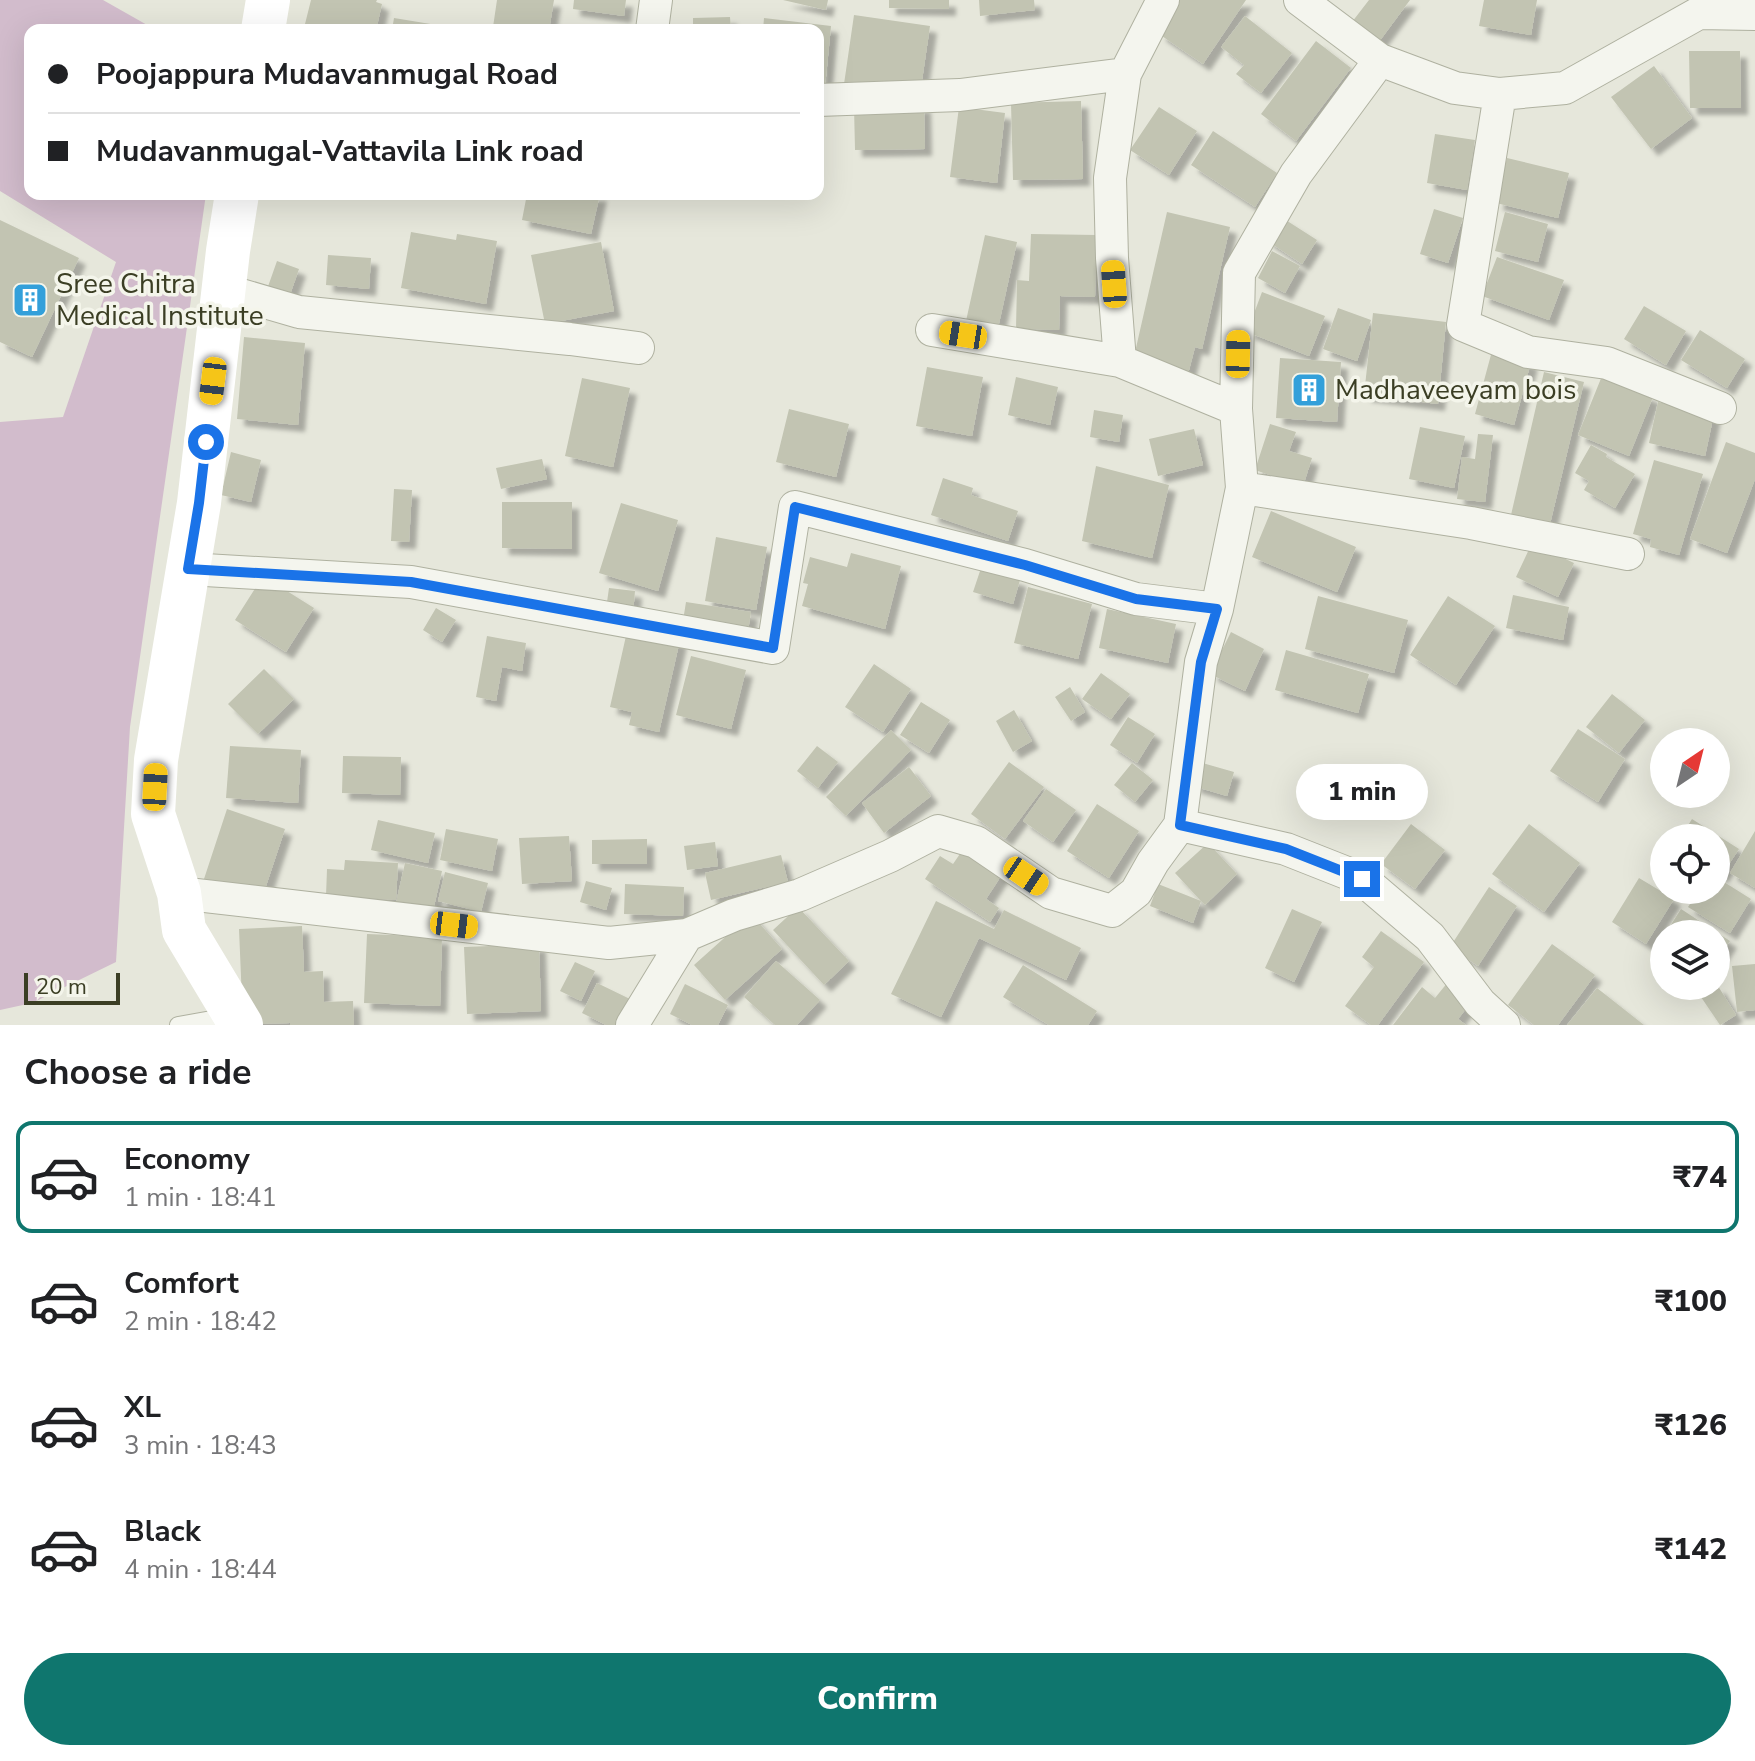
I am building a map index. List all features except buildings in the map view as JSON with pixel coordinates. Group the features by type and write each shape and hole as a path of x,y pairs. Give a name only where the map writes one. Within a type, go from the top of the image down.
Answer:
{"street":[{"path":"264,24 268,0"},
{"path":"653,24 656,0"},
{"path":"1120,361 1110,178 1125,74 1163,0"},
{"path":"1300,0 1380,60 1455,88 1500,94 1565,88 1699,13 1755,14"},
{"path":"179,893 609,943 687,935 734,915 800,895 890,856 938,831 976,842 1051,893 1112,911 1136,892 1180,825 1201,662 1217,609 1242,488 1236,409 1239,273 1296,174 1380,60"},
{"path":"824,100 960,95 1125,74"},
{"path":"1500,94 1463,325 1528,352 1607,363 1720,408"},
{"path":"236,200 199,503 156,760 153,814 179,893 184,930 236,1017"},
{"path":"224,290 299,312 638,348"},
{"path":"932,330 1120,361 1236,409"},
{"path":"1242,488 1471,523 1628,554"},
{"path":"188,569 411,582 773,648 795,507 1025,565 1136,599 1217,609"},
{"path":"1180,825 1286,849 1362,879 1430,937 1480,1003 1504,1025"},
{"path":"632,1025 687,935"}],"lane":[{"path":"178,1025 236,1017"}],"shaded area":[{"path":"0,0 103,0 145,24 24,24 24,200 205,200 130,727 116,962 32,1003 0,1010 0,422 63,417 116,262 0,191"}],"place":[{"name":"Sree Chitra Medical Institute","path":"30,300"},
{"name":"Madhaveeyam bois","path":"1309,390"}],"route":[{"path":"206,442 188,569 411,582 773,648 795,507 1025,565 1136,599 1217,609 1201,662 1180,825 1286,849 1362,879"}]}
